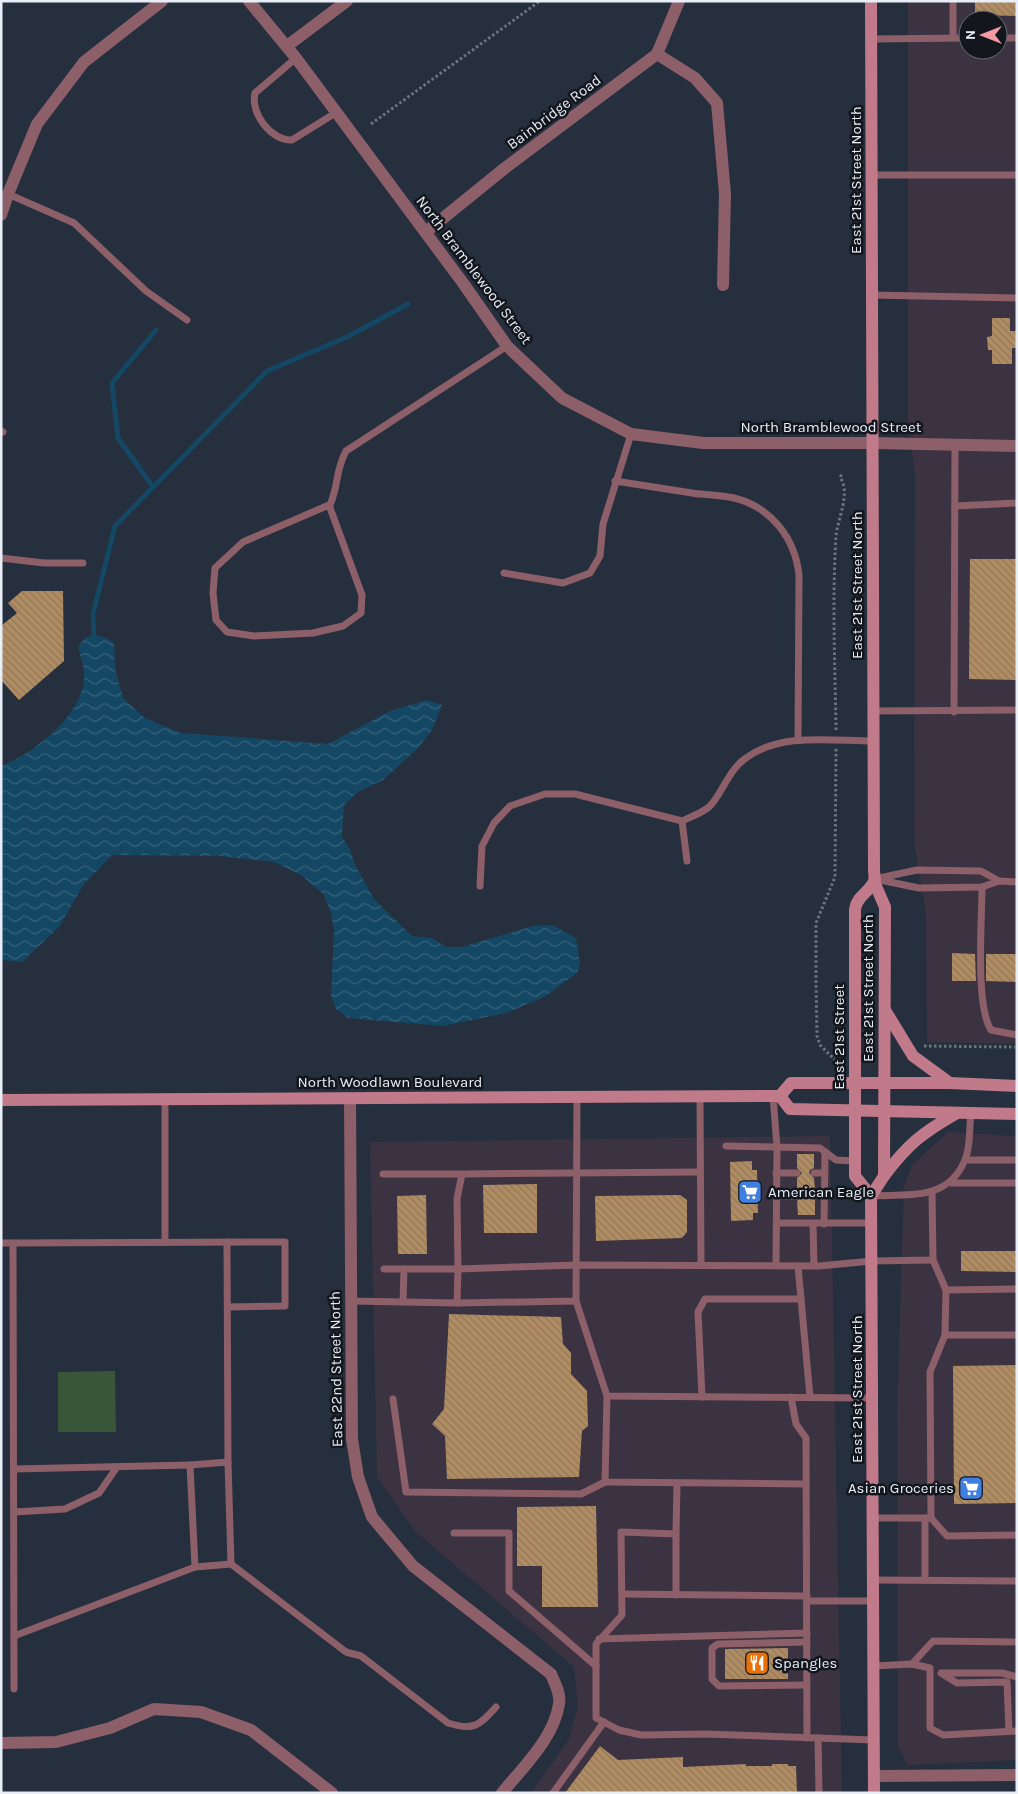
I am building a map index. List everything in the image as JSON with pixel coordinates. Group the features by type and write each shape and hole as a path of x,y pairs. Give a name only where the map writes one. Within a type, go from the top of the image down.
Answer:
{"main road":[{"name":"East 21st Street North","path":"872,1 874,879 885,907 884,1176"},
{"name":"East 21st Street","path":"871,1196 864,1186 857,1181 855,1160 855,909 858,898 868,890 874,879"},
{"path":"884,1008 913,1056 950,1083"},
{"path":"1017,1086 950,1083 791,1083 776,1096 790,1109 1017,1114"},
{"name":"North Woodlawn Boulevard","path":"1,1100 776,1096"},
{"path":"871,1196 904,1149 917,1137 957,1113"},
{"name":"East 21st Street North","path":"871,1196 874,1398 874,1793"}],"street":[{"path":"1,215 36,124 84,62 162,1"},
{"name":"North Bramblewood Street","path":"248,1 287,46 426,232 507,346 562,398 631,434 703,443 873,443 1017,446"},
{"path":"287,46 347,1"},
{"path":"679,1 657,54 695,78 717,103 725,194 723,285"},
{"name":"Bainbridge Road","path":"426,232 505,168 657,54"},
{"name":"East 22nd Street North","path":"350,1098 352,1439 358,1477 372,1517 413,1566 551,1674 557,1688 560,1703 546,1737 502,1793"},
{"path":"1,1743 56,1742 110,1728 154,1709 202,1712 251,1730 332,1793"},
{"path":"874,1776 1017,1775"}],"lane":[{"path":"953,1 954,38"},
{"path":"872,39 958,38"},
{"path":"296,58 255,93 254,108 260,118 276,137 292,140 336,112"},
{"path":"872,175 1017,175"},
{"path":"8,194 74,223 146,291 187,320"},
{"path":"872,295 1017,298"},
{"path":"329,505 362,595 361,613 343,626 313,633 254,636 227,632 216,620 213,593 215,568 244,542 329,505 336,492 338,465 346,451 507,346"},
{"path":"504,573 563,583 590,573 600,556 603,524 631,434"},
{"path":"954,712 955,445"},
{"path":"615,482 734,498 753,506 772,519 792,543 797,556 799,575 798,740"},
{"path":"955,506 1017,503"},
{"path":"1,558 44,563 83,563"},
{"path":"873,711 954,712 1017,710"},
{"path":"480,886 482,846 494,823 510,806 545,794 574,794 682,821 710,807 726,780 745,758 771,745 798,740 873,742"},
{"path":"682,821 687,861"},
{"path":"874,879 916,870 981,871 999,882"},
{"path":"874,879 920,888 982,887 999,882 1017,882"},
{"path":"982,887 982,1002 986,1022 991,1030 1017,1035"},
{"path":"700,1096 701,1265"},
{"path":"776,1096 776,1266"},
{"path":"577,1097 576,1301 607,1396 605,1482"},
{"path":"165,1099 165,1242"},
{"path":"951,1183 966,1160 970,1113"},
{"path":"726,1146 820,1148 836,1160 855,1160"},
{"path":"824,1224 825,1152"},
{"path":"966,1160 1017,1160"},
{"path":"383,1174 700,1172"},
{"path":"776,1173 797,1173"},
{"path":"814,1173 825,1173"},
{"path":"457,1303 457,1199 462,1174"},
{"path":"871,1196 932,1193 951,1183 1017,1183"},
{"path":"925,1580 928,1518 930,1372 945,1335 946,1290 933,1260 932,1193"},
{"path":"815,1195 824,1195"},
{"path":"777,1196 797,1196"},
{"path":"777,1223 871,1223"},
{"path":"813,1224 814,1266"},
{"path":"13,1242 14,1688"},
{"path":"227,1242 228,1462 231,1564"},
{"path":"1,1243 285,1242 285,1306 228,1307"},
{"path":"384,1269 458,1269 577,1265 814,1266 872,1261 933,1260"},
{"path":"798,1266 810,1397"},
{"path":"403,1302 404,1269"},
{"path":"946,1290 1017,1289"},
{"path":"702,1397 698,1312 705,1299 801,1299"},
{"path":"350,1301 457,1303 576,1301"},
{"path":"945,1335 1017,1335"},
{"path":"607,1396 874,1398"},
{"path":"791,1397 796,1424 806,1438 807,1738"},
{"path":"393,1399 406,1492 581,1494 605,1482 806,1484"},
{"path":"14,1469 190,1465 228,1462"},
{"path":"190,1465 195,1568"},
{"path":"14,1512 65,1509 99,1493 117,1467"},
{"path":"676,1595 677,1483"},
{"path":"874,1518 928,1518 947,1536 1017,1535"},
{"path":"676,1534 621,1532 622,1616 596,1644 596,1718 620,1730 641,1735 705,1734 874,1740"},
{"path":"454,1533 509,1533 509,1591 596,1666"},
{"path":"14,1636 195,1568 231,1564 346,1652 361,1656 448,1723 465,1728 484,1722 496,1707"},
{"path":"874,1580 1017,1581"},
{"path":"622,1594 874,1602"},
{"path":"599,1639 807,1633"},
{"path":"912,1664 933,1641 1017,1642"},
{"path":"807,1642 718,1644 712,1648 710,1654 712,1679 719,1686 807,1684"},
{"path":"874,1666 912,1664 930,1668 930,1728 943,1735 1017,1731"},
{"path":"931,1673 1002,1673 1017,1677"},
{"path":"941,1673 958,1683 1007,1682 1008,1732"},
{"path":"553,1793 604,1722"},
{"path":"818,1738 818,1793"}],"path":[{"path":"371,124 540,1"},
{"path":"836,732 836,550 845,485 840,477 842,474"},
{"path":"836,754 835,877 816,923 816,980 817,1036 820,1045 837,1062"},
{"path":"920,1050 923,1046 1017,1047"}],"shaded area":[{"path":"908,1 1017,1 1017,1044 927,1042 926,914 914,843 915,476 908,419"},
{"path":"948,1132 1017,1136 1017,1760 907,1765 898,1746 897,1413 904,1186 913,1164"},
{"path":"830,1136 842,1793 531,1793 569,1739 578,1706 574,1667 415,1531 377,1477 370,1142"}],"green space":[{"path":"115,1371 116,1432 58,1432 58,1372"}],"water":[{"path":"94,635 104,637 114,643 115,669 123,698 145,718 181,733 328,744 390,711 427,700 442,705 432,730 418,748 383,780 358,792 344,805 342,837 350,849 354,863 374,899 412,936 432,938 446,947 462,947 533,926 552,925 576,938 580,964 577,973 546,996 506,1013 443,1026 348,1018 336,1009 331,995 334,931 331,913 324,895 301,875 274,862 218,856 112,855 84,884 59,927 22,962 1,960 1,766 43,742 68,716 83,688 84,670 78,647 85,638"}],"building":[{"path":"975,1 1017,1 1017,16 1008,16 1008,10 975,10"},
{"path":"992,318 1010,318 1010,331 1017,331 1017,348 1012,348 1012,364 992,364 992,350 988,350 987,337 992,336"},
{"path":"970,559 1017,559 1017,680 969,679"},
{"path":"22,591 63,591 64,661 19,700 1,680 1,626 17,613 8,603"},
{"path":"952,953 975,954 976,981 952,981"},
{"path":"986,954 1017,954 1017,982 986,981"},
{"path":"797,1154 814,1154 814,1168 809,1173 814,1178 815,1190 810,1195 815,1200 815,1215 798,1215 797,1201 802,1196 797,1191 797,1178 802,1173 797,1168"},
{"path":"752,1161 752,1170 757,1170 758,1213 753,1213 753,1220 731,1221 730,1162"},
{"path":"537,1184 537,1233 484,1233 483,1185"},
{"path":"426,1195 427,1254 398,1254 397,1196"},
{"path":"680,1195 687,1200 687,1232 682,1238 596,1241 595,1196"},
{"path":"961,1251 1017,1251 1017,1272 961,1271"},
{"path":"449,1314 561,1317 563,1344 571,1353 571,1374 587,1391 588,1426 582,1431 579,1477 447,1479 445,1436 432,1424 444,1409"},
{"path":"1017,1365 1017,1503 954,1504 953,1366"},
{"path":"596,1506 598,1607 542,1607 542,1566 517,1566 517,1507"},
{"name":"Spangles","path":"788,1648 788,1679 725,1679 725,1649"},
{"path":"600,1746 618,1760 683,1757 683,1767 746,1764 746,1766 772,1766 772,1764 788,1764 788,1766 796,1766 797,1793 565,1793"}],"waterway":[{"path":"94,642 93,614 115,526 267,371 347,337 408,304"},
{"path":"153,487 118,438 112,383 156,330"}],"place":[{"name":"American Eagle","path":"750,1192"},
{"name":"Asian Groceries","path":"971,1488"},
{"name":"Spangles","path":"757,1663"}]}
